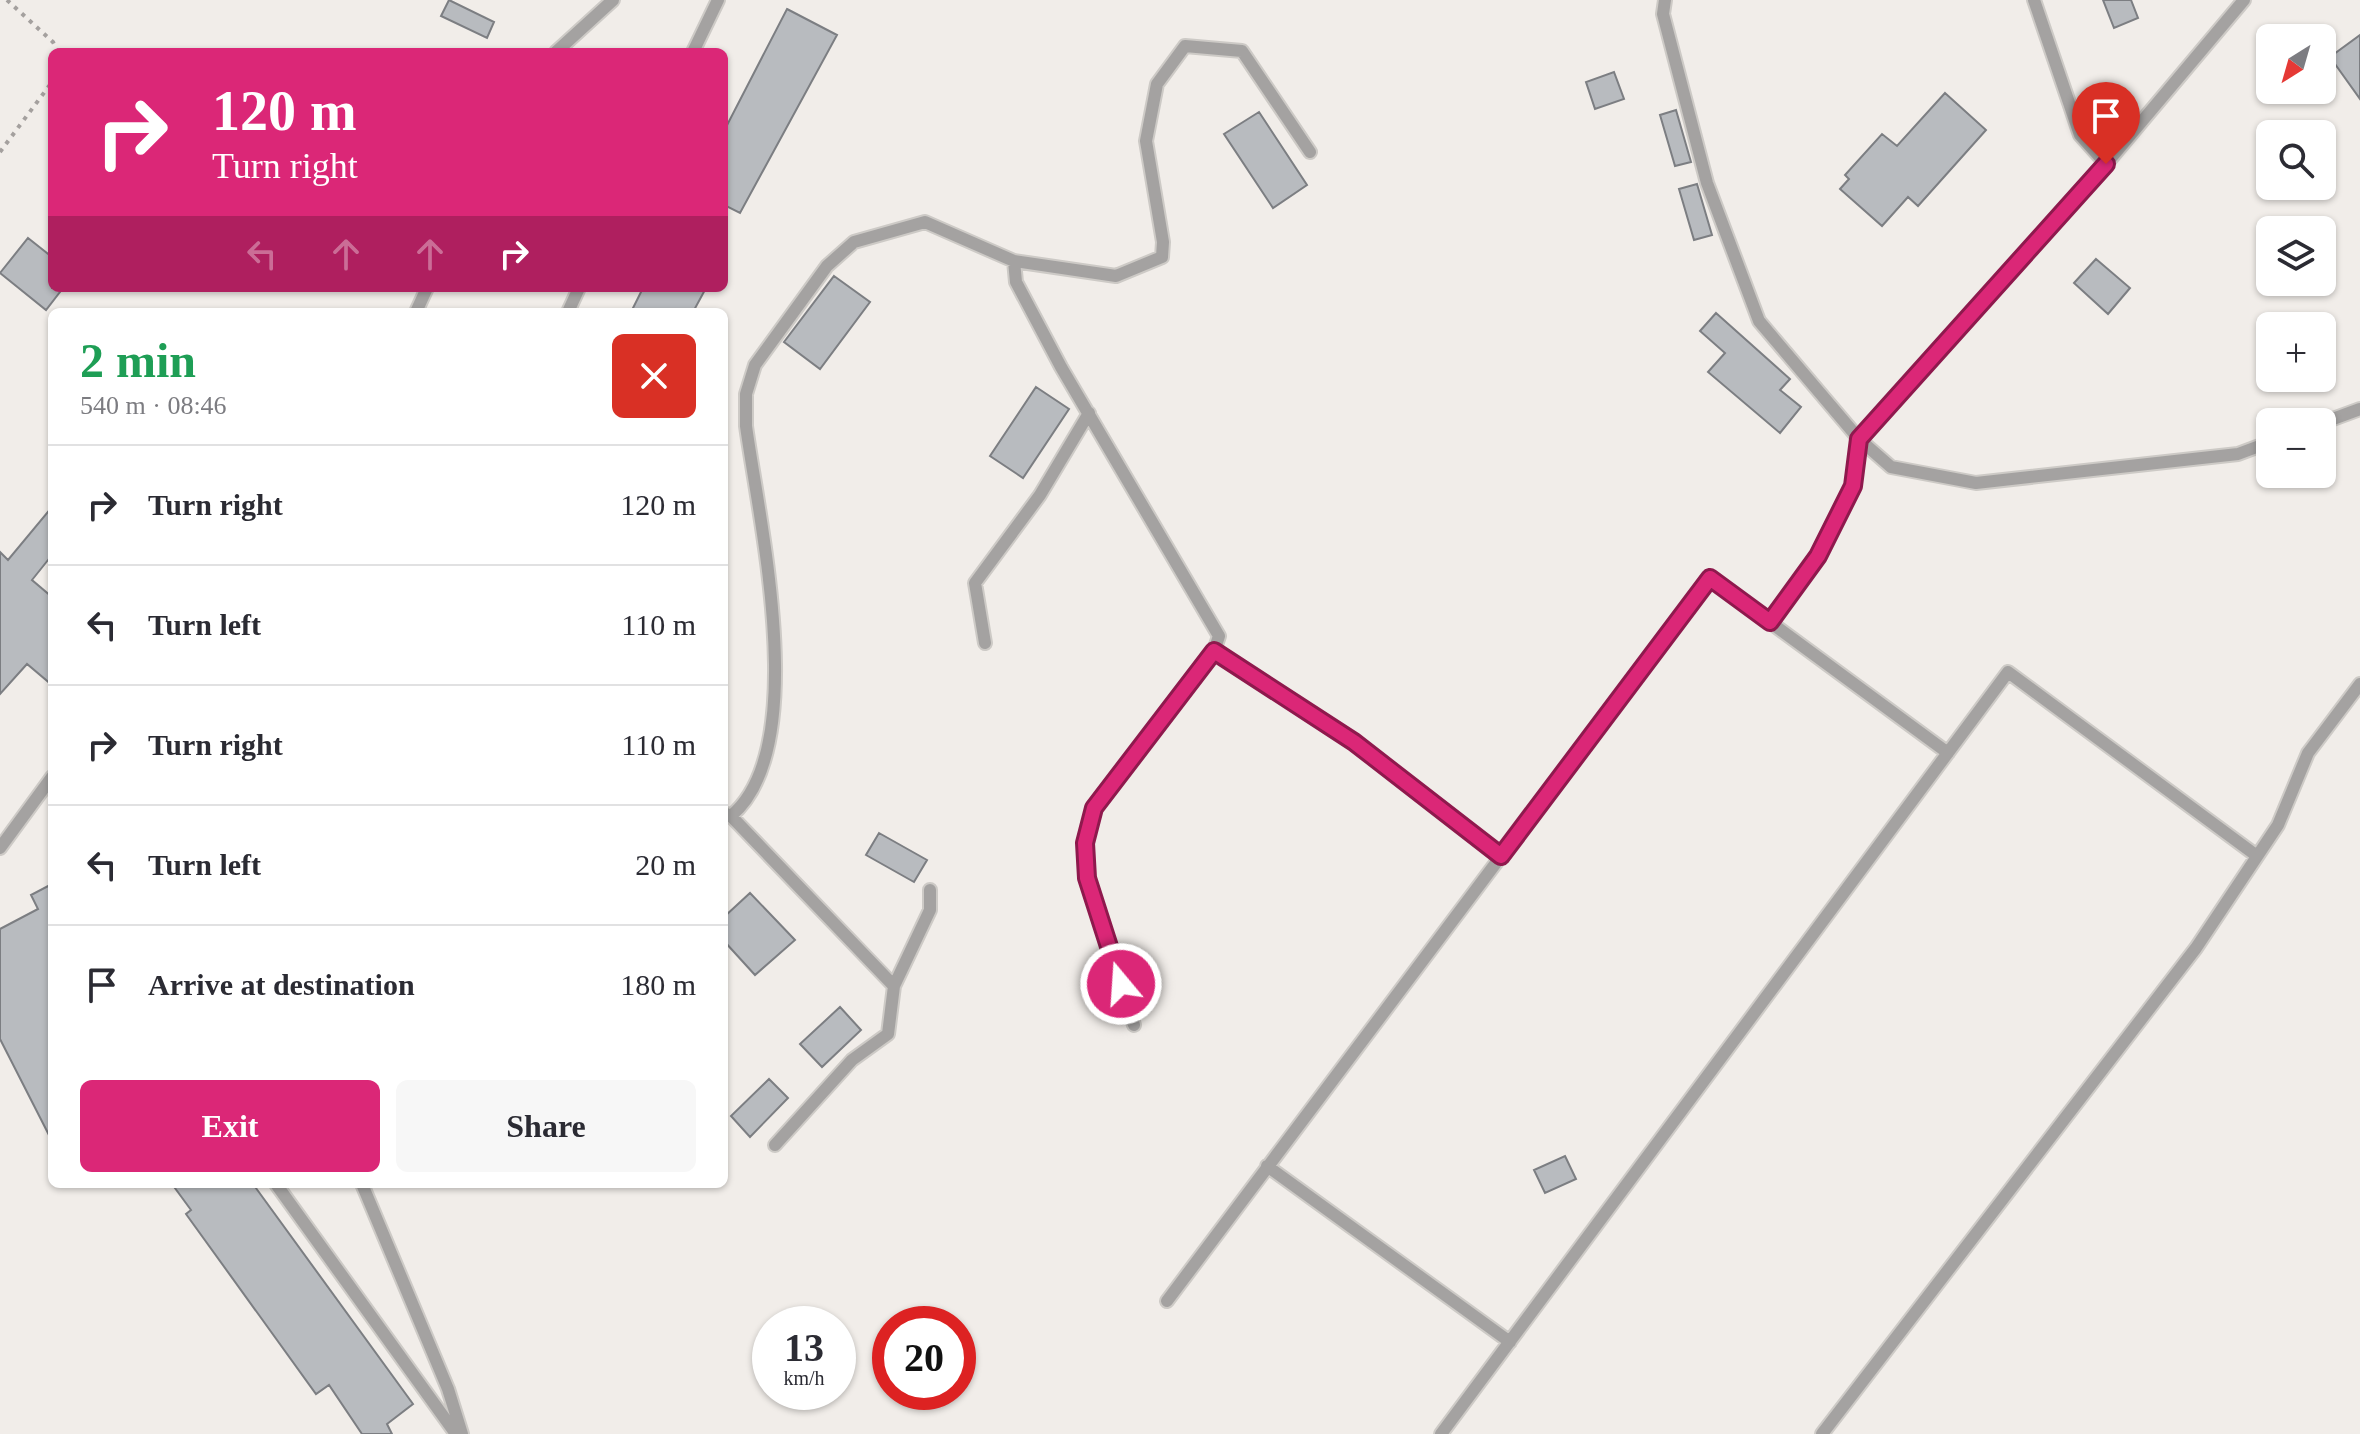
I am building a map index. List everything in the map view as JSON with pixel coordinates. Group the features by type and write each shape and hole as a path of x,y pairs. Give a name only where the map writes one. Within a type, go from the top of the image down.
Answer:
{"lane":[{"path":"560,48 613,0"},
{"path":"695,48 718,0"},
{"path":"1665,0 1663,14 1707,183 1759,321 1859,439 1891,467 1976,483 2238,454 2256,447"},
{"path":"2034,0 2080,135 2106,164"},
{"path":"1770,622 1818,556 1853,486 1859,439 2106,164 2244,0"},
{"path":"728,814 743,805 757,778 772,723 777,663 746,426 746,394 755,365 827,266 854,242 925,222 1014,261 1116,276 1162,257 1163,242 1146,141 1157,84 1185,46 1242,51 1310,152"},
{"path":"1014,261 1016,282 1219,636 1214,651 1094,808 1085,843 1087,878 1134,1025"},
{"path":"2336,418 2360,409"},
{"path":"985,643 975,583 1040,495 1089,413"},
{"path":"1167,1301 1710,578 1948,753"},
{"path":"1214,651 1354,742 1501,856"},
{"path":"1441,1434 2008,672 2257,856"},
{"path":"1822,1434 2196,948 2278,825 2308,753 2360,684"},
{"path":"0,848 48,782"},
{"path":"728,816 894,986"},
{"path":"775,1145 852,1060 888,1034 894,986 930,910 930,890"},
{"path":"1267,1166 1510,1342"},
{"path":"279,1188 459,1434"},
{"path":"364,1188 448,1389 459,1434"}],"path":[{"path":"7,0 56,48"},
{"path":"0,152 48,87"}],"building":[{"path":"449,0 494,22 487,38 441,16"},
{"path":"2103,0 2131,0 2138,18 2114,28"},
{"path":"787,9 837,35 740,213 728,207 728,123"},
{"path":"2360,35 2360,99 2336,65 2336,53"},
{"path":"1614,72 1624,99 1595,109 1586,82"},
{"path":"1945,93 1986,130 1918,206 1908,197 1882,226 1840,189 1849,179 1845,175 1882,134 1897,146"},
{"path":"1676,110 1691,162 1675,166 1660,115"},
{"path":"1259,112 1307,185 1273,208 1224,134"},
{"path":"1697,184 1712,235 1694,240 1679,189"},
{"path":"28,238 48,254 48,292 60,292 46,310 0,273"},
{"path":"2096,259 2130,288 2108,314 2074,283"},
{"path":"834,276 870,302 820,369 784,342"},
{"path":"641,292 704,292 695,308 633,308"},
{"path":"1716,313 1790,379 1780,390 1801,407 1780,433 1708,372 1725,353 1700,331"},
{"path":"1036,387 1069,409 1023,478 990,456"},
{"path":"48,512 48,560 32,580 48,594 48,682 27,664 0,694 0,552 8,560"},
{"path":"879,833 927,860 914,882 866,855"},
{"path":"48,886 48,1133 0,1039 0,929 38,909 31,895"},
{"path":"750,893 795,940 755,975 728,945 728,913"},
{"path":"840,1007 861,1030 822,1067 800,1044"},
{"path":"769,1079 788,1098 750,1137 731,1116"},
{"path":"1565,1156 1576,1179 1545,1193 1534,1170"},
{"path":"175,1188 256,1188 413,1404 387,1424 392,1434 362,1434 329,1385 316,1394 186,1214 191,1210"}],"route":[{"path":"1121,984 1087,878 1085,843 1094,808 1214,651 1354,742 1501,856 1710,578 1770,622 1818,556 1853,486 1859,439 2106,164"}]}
